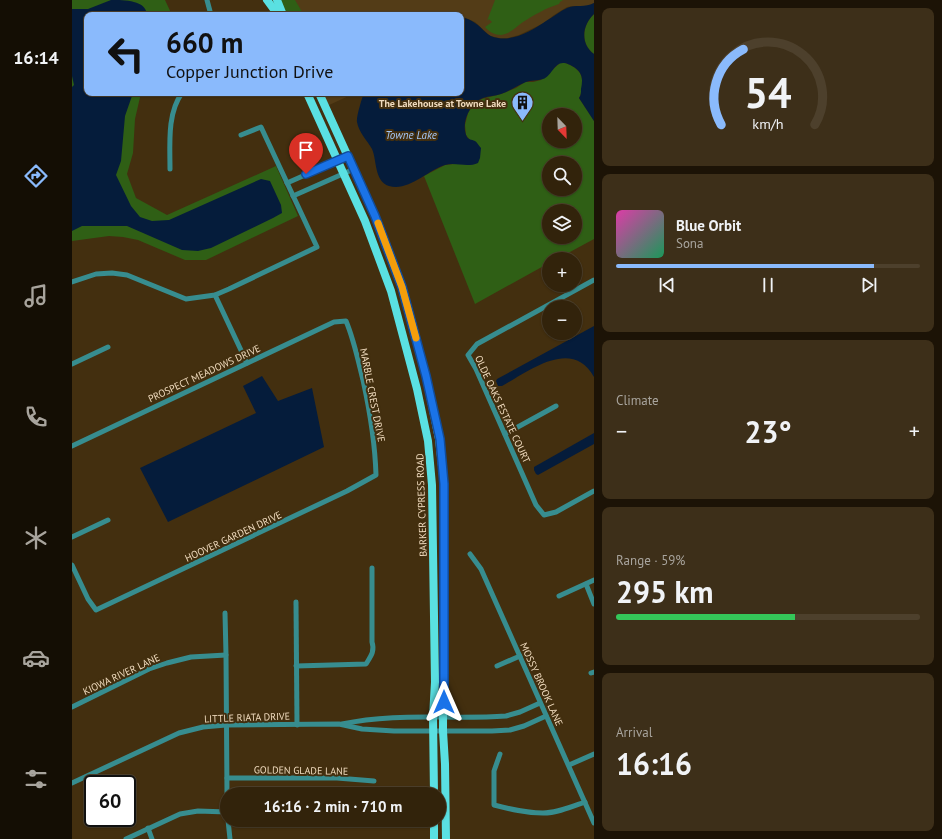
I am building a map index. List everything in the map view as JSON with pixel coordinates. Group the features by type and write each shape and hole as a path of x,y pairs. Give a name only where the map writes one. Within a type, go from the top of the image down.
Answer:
{"main road":[{"path":"267,0 273,12"},
{"path":"267,0 276,12"},
{"path":"276,0 282,12"},
{"name":"BARKER CYPRESS ROAD","path":"308,96 365,220 391,291 417,388 428,441 432,485 435,674 433,717 434,787"},
{"path":"320,96 375,216 402,287 429,387 440,439 444,484 444,731 446,839"},
{"path":"417,388 429,387"},
{"path":"433,550 444,550"},
{"path":"434,827 434,839"}],"street":[{"path":"207,0 210,12"},
{"path":"170,169 170,132 175,105 180,96"},
{"path":"72,282 96,274 112,273 127,275 186,299 215,295 317,247 261,127 241,135"},
{"path":"287,183 348,156"},
{"path":"293,196 354,169"},
{"name":"OLDE OAKS ESTATE COURT","path":"594,280 477,344 468,355 476,369 536,505 544,516 556,512 594,491"},
{"path":"215,295 247,363"},
{"name":"PROSPECT MEADOWS DRIVE","path":"72,446 334,322 346,321"},
{"name":"MARBLE CREST DRIVE","path":"346,321 351,332 368,407 375,444 376,475"},
{"path":"72,364 108,347"},
{"path":"505,434 556,406"},
{"name":"HOOVER GARDEN DRIVE","path":"72,565 88,599 96,610 347,491 376,475"},
{"path":"72,537 108,520"},
{"name":"MOSSY BROOK LANE","path":"470,554 481,569 594,823"},
{"path":"296,666 366,664 372,655 374,647 372,642 372,568"},
{"path":"560,596 594,580"},
{"path":"586,584 594,604"},
{"path":"296,602 297,725"},
{"path":"224,613 226,655 227,787"},
{"name":"KIOWA RIVER LANE","path":"72,707 149,669 191,658 226,655"},
{"path":"497,666 520,656"},
{"name":"LITTLE RIATA DRIVE","path":"72,783 179,733 204,727 226,725 339,724 362,719 398,717 506,716 520,712 540,703"},
{"name":"LITTLE RIATA DRIVE","path":"339,724 362,729 394,731 433,732 510,730 524,726 546,716"},
{"path":"500,754 494,771 494,805 543,813 568,808 584,802"},
{"path":"568,765 594,754"},
{"name":"GOLDEN GLADE LANE","path":"227,778 337,778 374,781"},
{"path":"126,839 180,814 189,812 220,812"},
{"path":"229,827 230,839"},
{"path":"148,828 152,839"}],"shaded area":[{"path":"280,0 594,0 594,3 587,6 567,7 544,23 519,35 508,38 490,36 475,22 464,17 464,12 286,12"},
{"path":"322,96 349,96 327,106"}],"green space":[{"path":"72,0 165,0 171,12 84,12 84,96 140,96 135,119 133,153 127,174 136,198 167,215 276,166 298,216 206,260 185,260 138,240 123,237 109,236 72,241"},
{"path":"280,0 295,0 302,12 286,12"},
{"path":"495,0 563,0 559,4 531,17 510,32 501,35 492,33 485,27 492,22 489,19 487,21"},
{"path":"594,14 594,54 586,45 584,34 587,23"},
{"path":"560,63 566,63 572,66 581,76 582,88 579,98 594,121 594,239 570,252 542,252 542,267 475,304 424,176 445,165 454,164 470,140 466,135 465,125 468,113 474,104 482,99 516,88 525,82 541,80"}],"water":[{"path":"111,0 134,2 143,6 146,10 146,12 84,12 84,96 132,96 125,116 121,161 116,175 131,206 140,217 152,221 169,220 261,179 270,181 281,205 282,213 211,248 198,251 182,250 127,226 82,226 72,231 72,87 74,85 72,76 72,9 88,9"},
{"name":"Towne Lake","path":"594,3 594,14 587,23 584,34 586,45 594,54 594,121 579,98 581,94 582,82 580,73 576,68 565,63 561,63 543,79 528,81 501,94 483,98 474,104 470,109 466,120 465,132 469,139 476,142 481,148 478,163 470,165 445,165 418,180 403,186 389,186 381,180 378,175 372,149 361,133 357,122 358,112 363,96 464,96 464,18 478,25 491,36 498,38 510,38 529,31 567,8"},
{"path":"594,326 594,377 585,365 574,359 562,358 537,366 502,386 498,386 496,381 497,379 568,340 582,340 582,333"},
{"path":"262,376 278,401 312,388 324,447 168,522 140,468 256,413 243,386"},
{"path":"594,433 594,444 538,475 536,474 534,467"}],"slow traffic":[{"path":"378,223 402,287 416,338"}],"place":[{"name":"The Lakehouse at Towne Lake","path":"522,122"}],"route":[{"path":"306,174 348,156 375,216 402,287 426,376 440,439 444,484 444,702"}]}
